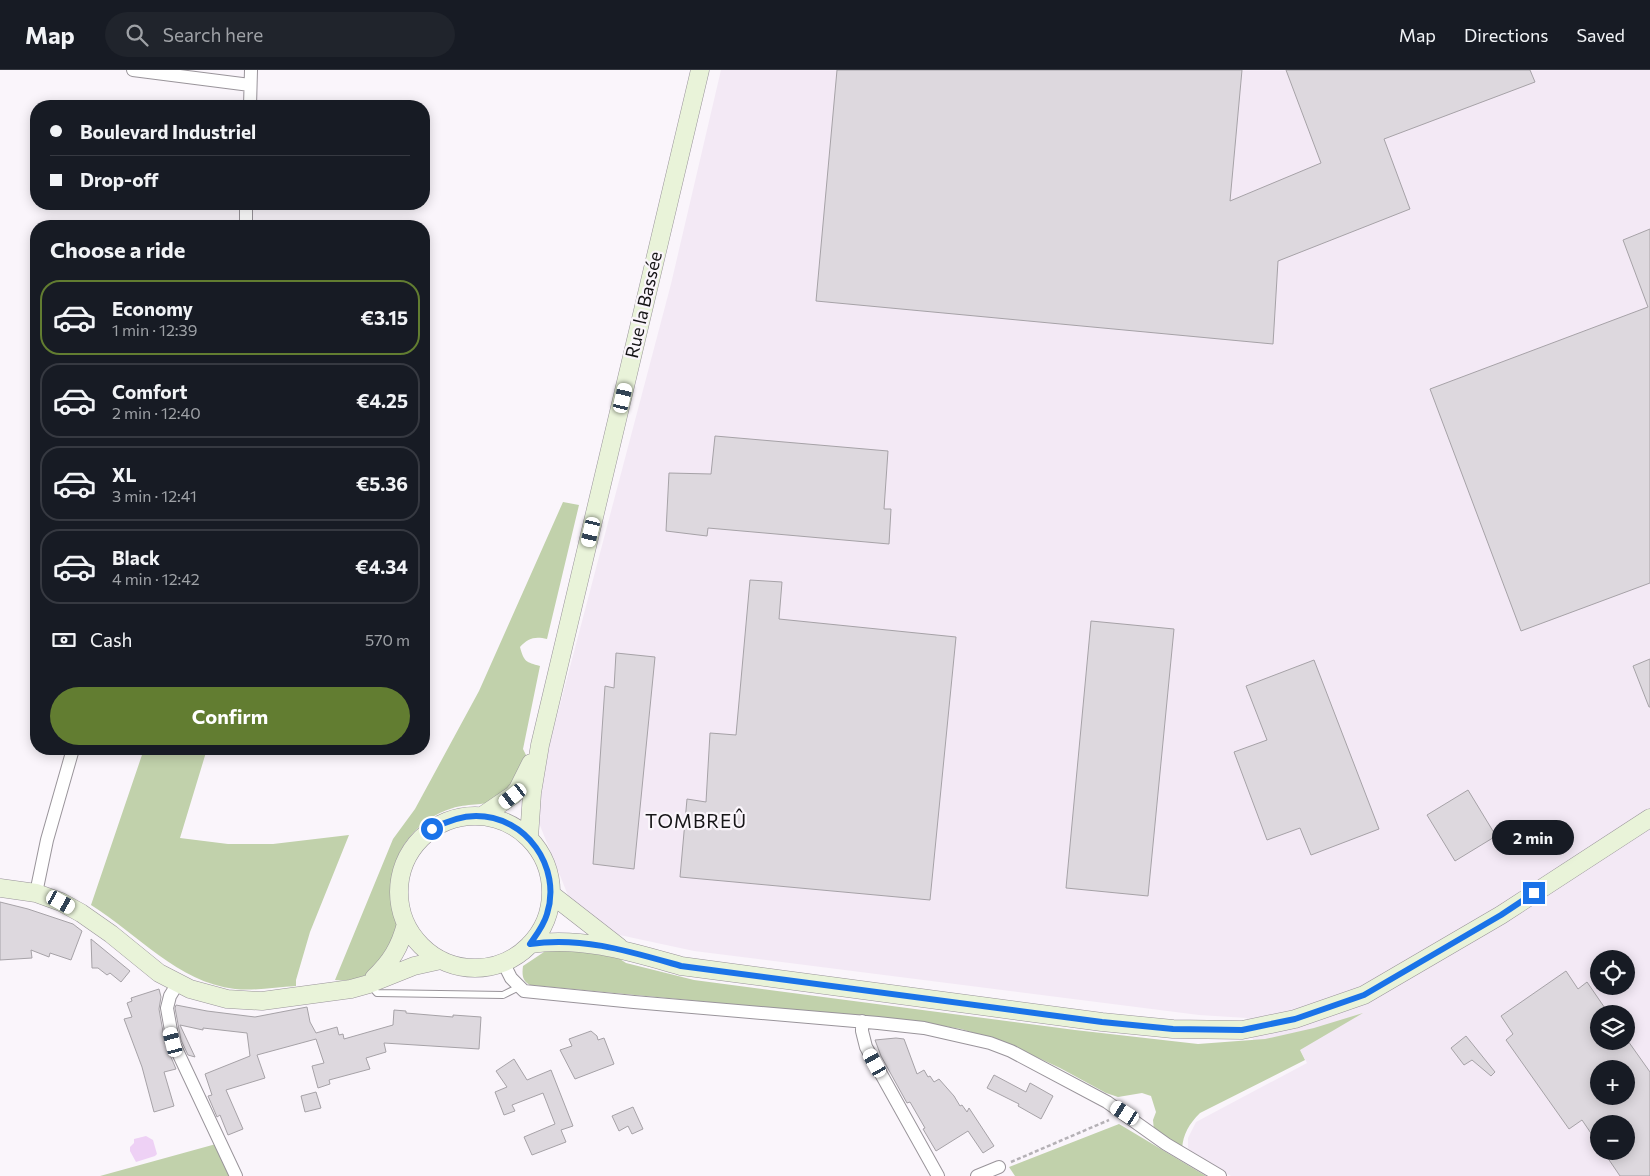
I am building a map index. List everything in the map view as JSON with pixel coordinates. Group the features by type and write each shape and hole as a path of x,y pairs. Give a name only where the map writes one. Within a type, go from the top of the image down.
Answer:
{"main road":[{"name":"Rue la Bassée","path":"529,838 532,793 540,744 700,70"},
{"name":"Rue la Bassée","path":"482,816 513,796 540,744"},
{"path":"482,816 498,819 510,824 529,838 538,849 544,861 550,879 551,894 547,915 541,929 530,944 504,962 476,968 457,966 441,960 420,945 406,924 400,905 399,891 404,864 413,847 423,836 444,822 461,817 482,816"},
{"path":"530,944 568,940 622,949 681,966 1102,1022 1173,1029 1242,1030 1295,1019 1364,995 1501,915 1650,818"},
{"path":"0,888 36,893 61,902 81,913 159,972 178,983 209,995 242,1001 290,998 369,984 414,966 441,960"},
{"path":"551,894 622,949"},
{"path":"369,984 390,962 399,947 406,924"}],"street":[{"path":"133,70 250,85"},
{"path":"250,100 251,70"},
{"path":"36,893 47,840 71,755"},
{"path":"504,962 511,978 524,991 862,1021 924,1028 990,1043 1018,1055 1125,1113 1166,1144 1220,1176"},
{"path":"178,983 170,996 167,1008 168,1025 173,1042 236,1176"},
{"path":"862,1021 862,1031 866,1047 938,1176"},
{"path":"977,1176 999,1167"}],"lane":[{"path":"369,984 377,992 503,995 519,987"}],"path":[{"path":"999,1167 1125,1113"}],"shaded area":[{"path":"721,70 1650,70 1650,1176 1231,1176 1198,1159 1188,1148 1188,1138 1196,1122 1307,1063 1300,1050 1258,1057 1247,1018 1199,1015 694,951 615,934 573,908 539,823 537,792 671,284"},
{"path":"146,1136 153,1140 157,1154 136,1162 130,1147 134,1143 134,1139"}],"green space":[{"path":"563,502 579,505 547,639 532,638 520,647 526,661 540,666 523,749 526,755 518,776 495,801 453,808 439,813 415,831 406,842 394,869 391,883 391,898 398,928 387,952 377,966 364,976 350,980 335,980 393,839 415,809 479,691"},
{"path":"142,755 205,755 180,838 228,844 273,844 349,835 310,932 296,980 296,986 235,989 214,985 176,967 91,905"},
{"path":"556,948 614,955 626,963 694,980 1075,1030 1198,1044 1265,1039 1314,1028 1363,1013 1300,1050 1305,1060 1200,1113 1187,1130 1182,1149 1154,1131 1153,1120 1156,1112 1151,1096 1142,1093 1118,1097 1106,1093 1060,1068 1004,1042 961,1029 920,1022 530,985 527,983 523,977 523,966 544,952"},
{"path":"1119,1124 1206,1176 1015,1176 1009,1167"},
{"path":"216,1144 232,1176 100,1176"}],"building":[{"path":"837,70 1242,70 1230,201 1321,163 1286,70 1530,70 1535,82 1384,139 1410,209 1278,261 1273,344 816,301"},
{"path":"1650,229 1650,583 1521,631 1430,389 1648,307 1623,240"},
{"path":"715,436 888,451 884,509 891,509 889,544 708,528 707,536 666,531 669,473 711,474"},
{"path":"750,580 782,582 779,619 956,637 930,900 680,877 687,799 706,802 710,733 736,735"},
{"path":"1091,621 1174,629 1148,896 1066,888"},
{"path":"616,653 655,657 634,869 593,864 605,686 614,688"},
{"path":"1650,659 1650,707 1649,707 1633,666"},
{"path":"1314,660 1379,829 1311,855 1300,828 1267,840 1234,752 1267,740 1246,686"},
{"path":"1468,790 1496,836 1455,861 1427,815"},
{"path":"0,902 73,924 82,931 71,960 50,953 49,957 31,950 32,958 0,960"},
{"path":"91,939 130,971 121,982 110,973 107,975 98,968 92,968"},
{"path":"1566,971 1578,989 1587,982 1590,986 1590,995 1596,995 1603,1005 1590,1005 1590,1050 1634,1050 1650,1072 1650,1176 1620,1176 1609,1160 1635,1160 1635,1115 1590,1115 1590,1132 1582,1120 1569,1129 1506,1040 1513,1034 1501,1016"},
{"path":"159,989 161,997 159,1009 165,1043 176,1069 164,1072 174,1106 154,1112 142,1067 124,1019 132,1017 127,1003 132,1001 131,998"},
{"path":"176,1005 255,1017 307,1007 310,1022 316,1033 337,1027 339,1035 343,1034 344,1039 393,1025 394,1010 406,1011 406,1013 453,1017 453,1015 481,1017 479,1049 384,1043 386,1052 366,1058 370,1069 329,1080 330,1084 318,1088 312,1066 324,1063 316,1039 257,1055 265,1078 226,1090 243,1129 228,1135 220,1115 217,1117 208,1096 212,1095 205,1074 250,1056 247,1033 203,1028 203,1030 180,1025 195,1057 188,1055 181,1040"},
{"path":"591,1031 597,1036 598,1040 604,1038 614,1064 575,1079 560,1050 572,1046 569,1039"},
{"path":"1466,1036 1495,1072 1491,1076 1472,1060 1464,1065 1451,1048"},
{"path":"904,1039 917,1074 924,1070 934,1082 939,1079 960,1106 962,1105 967,1112 969,1108 994,1146 983,1153 968,1131 936,1151 910,1102 907,1103 881,1056 875,1040"},
{"path":"514,1059 527,1080 551,1070 573,1126 561,1130 566,1142 532,1155 524,1137 555,1124 543,1093 512,1105 515,1111 504,1115 495,1092 507,1087 496,1071"},
{"path":"994,1075 1026,1092 1030,1083 1053,1096 1041,1119 1018,1106 1019,1104 987,1088"},
{"path":"316,1092 321,1108 305,1112 301,1096"},
{"path":"633,1107 643,1129 632,1134 628,1126 619,1131 612,1116"}],"district":[{"name":"TOMBREÛ","path":"696,821"}],"route":[{"path":"432,829 444,822 461,817 482,816 498,819 510,824 529,838 538,849 548,870 551,894 547,915 541,929 530,944 568,940 622,949 681,966 1102,1022 1173,1029 1242,1030 1295,1019 1364,995 1501,915 1534,893"}]}
